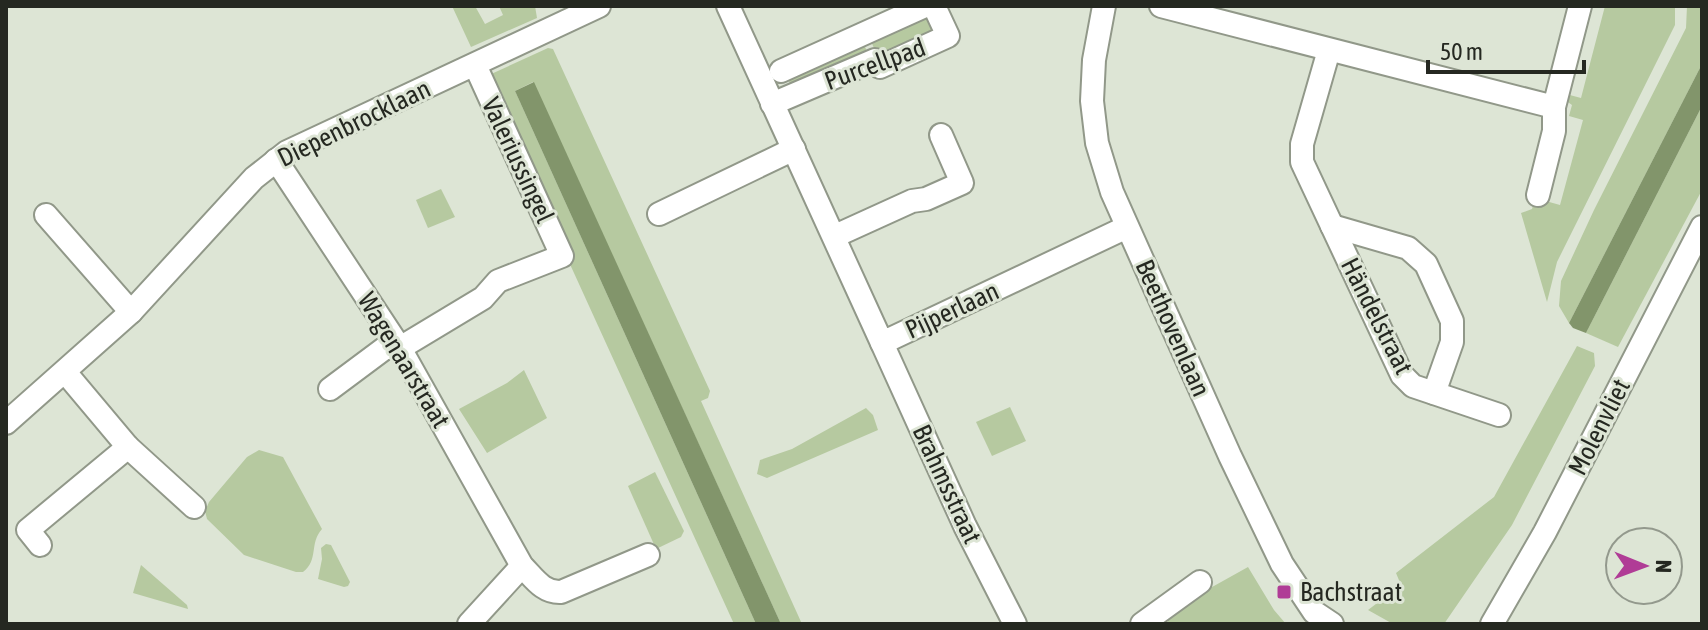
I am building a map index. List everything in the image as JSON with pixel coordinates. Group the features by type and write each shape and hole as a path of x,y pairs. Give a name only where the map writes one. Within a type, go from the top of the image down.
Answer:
{"street":[{"name":"Diepenbrocklaan","path":"6,423 131,312 254,178 287,152 599,6"},
{"name":"Pijperlaan","path":"728,6 882,343 1127,227"},
{"name":"Purcellpad","path":"781,71 925,6"},
{"name":"Purcellpad","path":"772,104 875,60 880,67 948,36 934,6"},
{"name":"Beethovenlaan","path":"1104,6 1094,60 1092,101 1103,164 1127,227 1282,564 1314,612 1332,624"},
{"path":"1162,6 1554,107"},
{"path":"1538,195 1554,131 1554,107 1580,6"},
{"path":"863,34 875,60"},
{"name":"Händelstraat","path":"1329,50 1302,144 1302,162 1402,375 1413,386 1499,415"},
{"name":"Valeriussingel","path":"400,348 483,298 498,281 562,256 475,65"},
{"path":"835,236 912,201 926,199 962,183 941,135"},
{"path":"659,214 794,149"},
{"name":"Wagenaarstraat","path":"276,160 400,348 522,566 544,589 561,592 648,555"},
{"path":"46,215 131,312"},
{"name":"Händelstraat","path":"1332,226 1408,248 1426,264 1452,321 1452,342 1434,393"},
{"name":"Molenvliet","path":"1492,624 1545,532 1702,227"},
{"name":"Brahmsstraat","path":"882,343 965,526 1015,624"},
{"path":"330,389 385,348 400,348"},
{"path":"65,372 128,447 194,507"},
{"path":"40,545 28,530 128,447"},
{"path":"469,624 522,566"},
{"path":"1142,624 1200,582"}],"shaded area":[{"path":"452,6 475,6 485,24 503,15 499,6 535,6 537,18 471,47"},
{"path":"1605,6 1675,6 1675,25 1557,262 1547,302 1521,213 1532,209 1535,198 1560,205 1583,120 1569,116 1572,105 1565,100 1566,94 1581,98"},
{"path":"1687,6 1702,6 1702,64 1569,323 1559,306 1561,281 1686,28"},
{"path":"927,7 943,32 879,59 869,37"},
{"path":"861,39 869,55 792,88 786,75"},
{"path":"548,48 553,49 710,391 708,398 701,401 802,624 781,624 533,82 515,91 756,624 734,624 486,80 489,75"},
{"path":"1702,64 1702,106 1586,333 1573,328 1569,323"},
{"path":"534,82 781,624 756,624 515,91"},
{"path":"1702,106 1702,190 1618,347 1586,333"},
{"path":"441,189 455,217 428,228 416,200"},
{"path":"1577,346 1594,353 1595,366 1512,525 1444,624 1393,624 1368,610 1401,585 1396,573 1494,497"},
{"path":"524,370 547,418 487,453 459,409 507,383"},
{"path":"1010,407 1026,441 992,456 976,422"},
{"path":"866,408 873,415 878,430 767,478 757,474 760,460 792,449"},
{"path":"259,450 283,457 322,529 311,562 303,572 244,555 207,519 205,511 209,502 247,457"},
{"path":"655,472 684,531 681,537 656,549 628,486"},
{"path":"331,545 350,582 348,586 318,579 321,548"},
{"path":"141,565 187,605 188,609 133,593"},
{"path":"1248,567 1286,624 1170,624 1165,618 1196,596"}],"place":[{"name":"Bachstraat","path":"1284,592"}]}
